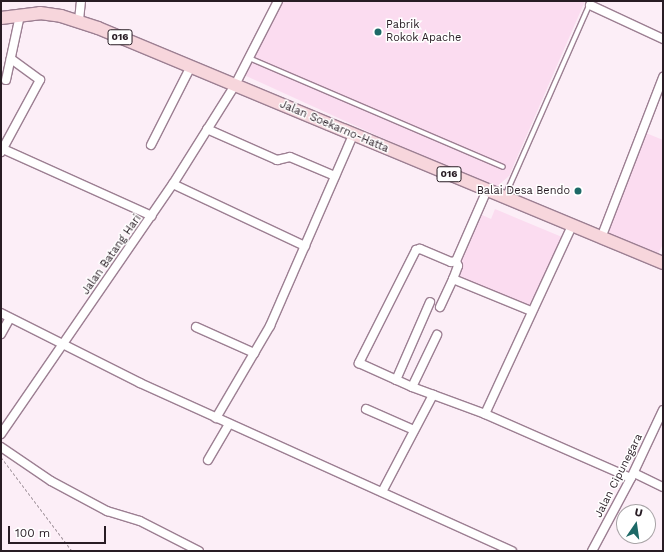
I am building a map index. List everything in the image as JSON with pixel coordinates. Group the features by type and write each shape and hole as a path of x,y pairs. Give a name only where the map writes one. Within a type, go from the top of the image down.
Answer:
{"main road":[{"name":"Jalan Soekarno-Hatta","path":"1,18 20,14 40,13 79,20 663,263"}],"street":[{"path":"79,20 81,1"},
{"name":"Jalan Batang Hari","path":"1,434 173,184 234,84 278,1"},
{"path":"590,3 663,39"},
{"path":"6,80 20,14"},
{"path":"10,59 40,80 2,150 152,216"},
{"path":"151,146 191,66"},
{"path":"601,238 662,81"},
{"path":"207,129 277,160 290,157 335,176"},
{"path":"216,418 270,326 353,135"},
{"path":"173,184 305,246"},
{"path":"440,307 458,266 456,261 487,190"},
{"path":"485,414 531,311 572,226"},
{"path":"456,261 451,262 420,249 416,250 359,362 412,387 485,414 663,488"},
{"path":"453,279 531,311"},
{"path":"396,380 430,302"},
{"path":"1,313 63,346 216,418 512,551"},
{"path":"1,334 10,318"},
{"path":"196,327 254,353"},
{"path":"412,387 437,335"},
{"path":"382,492 433,395"},
{"path":"366,409 414,430"},
{"name":"Jalan Cipunegara","path":"592,551 632,476 663,410"},
{"path":"208,460 229,424"},
{"path":"1,447 51,481 107,511 140,520 199,551"}],"lane":[{"path":"504,197 590,3"},
{"path":"248,58 503,167"}],"path":[{"path":"1,456 72,551"}],"shaded area":[{"name":"Pabrik Rokok Apache","path":"283,1 585,1 509,176 494,189 244,75"},
{"path":"646,133 663,140 663,244 658,254 604,232"},
{"path":"495,209 562,237 529,308 455,277 482,215 491,219"}],"place":[{"name":"Pabrik Rokok Apache","path":"378,32"},
{"name":"Balai Desa Bendo","path":"578,191"}]}
